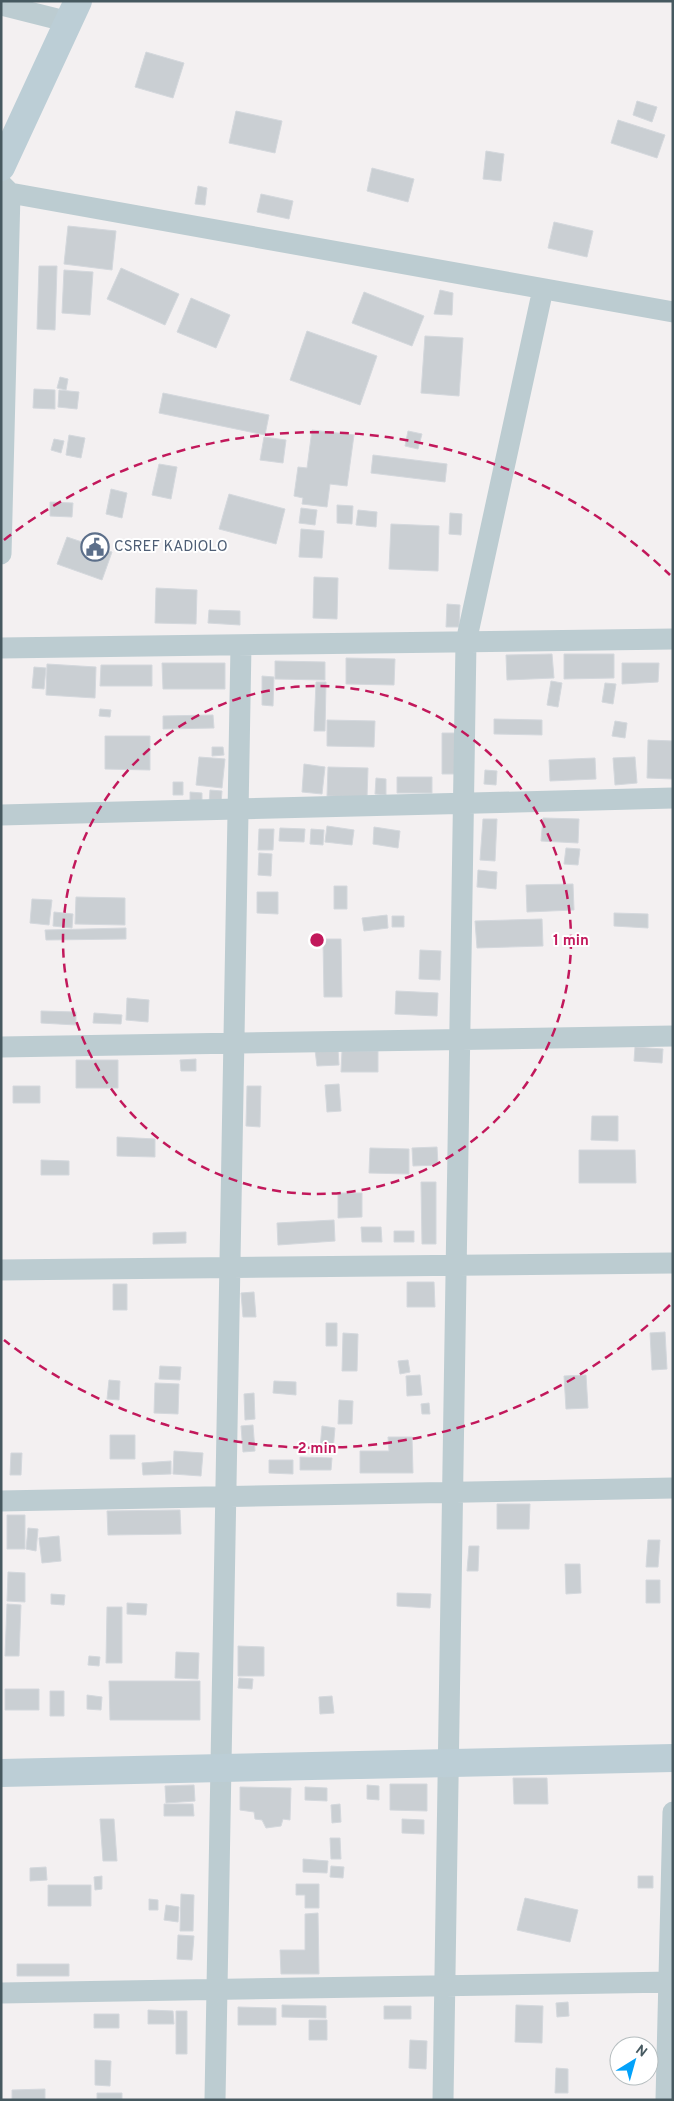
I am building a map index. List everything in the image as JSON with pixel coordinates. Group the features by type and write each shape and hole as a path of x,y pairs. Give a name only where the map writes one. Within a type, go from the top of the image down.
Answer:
{"main road":[{"path":"1,168 74,11"},
{"path":"1,1773 673,1758"}],"street":[{"path":"1,5 74,11"},
{"path":"1,554 6,188 673,312"},
{"path":"443,2100 466,642 544,289"},
{"path":"1,648 673,639"},
{"path":"215,2100 241,645"},
{"path":"1,815 673,798"},
{"path":"1,1047 673,1036"},
{"path":"1,1270 673,1263"},
{"path":"1,1501 673,1488"},
{"path":"666,2100 671,1982 673,1812"},
{"path":"1,1993 671,1982"}],"building":[{"path":"146,52 184,63 173,98 135,87"},
{"path":"637,101 657,107 652,122 633,115"},
{"path":"236,111 282,121 275,153 229,143"},
{"path":"618,120 665,135 657,158 611,143"},
{"path":"486,151 504,154 501,181 483,179"},
{"path":"372,168 414,179 408,202 367,191"},
{"path":"198,186 207,188 205,205 195,204"},
{"path":"261,194 293,201 289,219 257,212"},
{"path":"554,222 593,231 587,257 548,248"},
{"path":"68,226 116,231 112,270 64,264"},
{"path":"39,266 57,266 55,330 37,329"},
{"path":"121,268 179,294 165,325 107,299"},
{"path":"64,270 93,272 90,315 62,313"},
{"path":"440,290 453,293 452,315 434,314"},
{"path":"364,292 424,316 412,346 352,323"},
{"path":"191,298 230,315 216,348 177,332"},
{"path":"307,331 377,356 360,405 290,380"},
{"path":"425,336 463,338 459,396 421,393"},
{"path":"60,377 68,379 66,390 57,388"},
{"path":"34,389 55,390 55,409 33,408"},
{"path":"59,390 79,392 77,409 58,407"},
{"path":"163,393 269,415 265,435 159,413"},
{"path":"312,430 354,435 347,486 330,484 327,507 302,504 303,498 294,496 298,467 307,468"},
{"path":"408,431 422,434 418,449 405,446"},
{"path":"69,435 85,438 81,458 66,455"},
{"path":"264,437 286,440 283,463 260,460"},
{"path":"54,439 64,441 61,453 51,450"},
{"path":"373,455 447,464 445,482 371,473"},
{"path":"159,464 177,467 171,499 152,495"},
{"path":"111,489 127,493 122,518 106,514"},
{"path":"229,494 285,509 276,544 219,529"},
{"path":"50,502 73,503 72,517 50,516"},
{"path":"337,505 353,506 352,524 337,523"},
{"path":"301,508 317,510 315,525 299,523"},
{"path":"358,510 377,512 376,527 356,525"},
{"path":"450,513 462,514 461,535 449,534"},
{"path":"391,524 439,526 438,571 389,569"},
{"path":"301,529 324,531 322,558 299,557"},
{"path":"67,537 112,552 102,580 57,564"},
{"path":"314,577 338,578 337,619 313,618"},
{"path":"156,588 197,590 196,624 155,623"},
{"path":"447,604 460,605 459,627 446,627"},
{"path":"209,610 240,611 240,625 208,623"},
{"path":"552,654 554,678 507,680 506,655"},
{"path":"564,654 614,654 614,678 564,679"},
{"path":"346,658 395,659 394,685 346,684"},
{"path":"275,661 325,662 325,680 275,679"},
{"path":"162,663 225,663 225,689 163,689"},
{"path":"622,663 659,663 658,682 622,684"},
{"path":"47,664 96,667 95,698 46,695"},
{"path":"101,665 152,665 152,686 100,686"},
{"path":"34,667 46,668 44,689 32,688"},
{"path":"262,676 274,677 273,706 262,705"},
{"path":"551,681 562,683 558,707 547,705"},
{"path":"316,682 326,682 325,731 314,731"},
{"path":"605,683 616,684 613,704 602,702"},
{"path":"100,709 111,710 110,717 99,716"},
{"path":"213,715 214,728 163,729 163,716"},
{"path":"494,719 542,720 542,735 494,734"},
{"path":"327,720 375,721 374,747 327,746"},
{"path":"615,721 627,723 625,738 612,736"},
{"path":"442,733 457,733 457,774 442,774"},
{"path":"105,736 150,736 150,770 105,769"},
{"path":"648,740 673,741 673,779 647,778"},
{"path":"212,747 223,747 224,755 212,756"},
{"path":"199,757 225,759 222,788 196,785"},
{"path":"635,757 637,783 615,785 613,758"},
{"path":"595,758 596,779 550,781 549,760"},
{"path":"304,764 325,767 322,794 302,792"},
{"path":"328,767 368,768 367,798 327,796"},
{"path":"485,770 497,771 496,785 484,784"},
{"path":"397,777 432,777 432,793 397,793"},
{"path":"376,778 386,779 386,795 375,794"},
{"path":"173,782 183,782 183,795 173,795"},
{"path":"210,790 222,791 221,804 209,804"},
{"path":"190,792 202,793 202,803 190,803"},
{"path":"543,818 579,819 578,843 541,841"},
{"path":"483,819 497,819 495,861 480,860"},
{"path":"327,826 354,830 352,845 325,842"},
{"path":"374,827 400,831 398,848 373,844"},
{"path":"280,828 305,829 304,842 279,841"},
{"path":"259,829 274,829 273,850 258,850"},
{"path":"311,829 324,830 323,845 310,844"},
{"path":"566,848 580,849 578,865 564,864"},
{"path":"259,853 272,854 271,876 258,875"},
{"path":"478,870 497,872 496,889 477,887"},
{"path":"573,884 574,910 527,912 526,885"},
{"path":"334,886 347,886 347,909 334,909"},
{"path":"257,892 278,892 278,914 257,913"},
{"path":"76,897 125,898 125,925 75,924"},
{"path":"32,899 52,900 49,925 30,923"},
{"path":"54,912 73,914 72,928 53,926"},
{"path":"614,913 648,914 648,928 614,926"},
{"path":"387,915 388,928 364,931 362,918"},
{"path":"392,916 404,916 404,927 392,927"},
{"path":"542,919 543,946 477,948 475,921"},
{"path":"126,928 126,939 46,940 45,930"},
{"path":"323,939 341,939 342,997 324,997"},
{"path":"420,950 441,951 440,980 419,979"},
{"path":"396,991 438,993 437,1016 395,1014"},
{"path":"127,998 149,1000 148,1022 126,1020"},
{"path":"41,1011 76,1012 76,1025 41,1023"},
{"path":"94,1013 122,1015 121,1024 93,1023"},
{"path":"635,1047 663,1049 662,1063 634,1061"},
{"path":"338,1049 339,1065 317,1066 315,1050"},
{"path":"342,1051 378,1051 378,1072 341,1072"},
{"path":"196,1059 196,1071 181,1071 180,1060"},
{"path":"76,1060 118,1060 118,1088 76,1088"},
{"path":"339,1084 341,1111 327,1112 325,1085"},
{"path":"13,1086 40,1086 40,1103 13,1103"},
{"path":"247,1086 261,1086 260,1127 246,1126"},
{"path":"592,1116 618,1116 618,1141 591,1140"},
{"path":"117,1137 155,1139 155,1157 117,1156"},
{"path":"437,1147 438,1165 413,1166 412,1148"},
{"path":"370,1148 409,1149 409,1174 369,1173"},
{"path":"579,1150 635,1150 636,1183 579,1183"},
{"path":"41,1160 69,1161 69,1175 41,1175"},
{"path":"421,1182 436,1182 436,1244 422,1244"},
{"path":"338,1193 362,1193 362,1217 338,1218"},
{"path":"334,1220 335,1241 278,1245 277,1223"},
{"path":"361,1227 381,1227 382,1242 362,1242"},
{"path":"394,1231 414,1231 414,1242 394,1242"},
{"path":"186,1232 186,1243 153,1244 153,1233"},
{"path":"407,1282 434,1282 435,1307 407,1307"},
{"path":"113,1284 127,1284 127,1310 113,1310"},
{"path":"254,1292 256,1317 243,1317 241,1293"},
{"path":"326,1323 337,1323 337,1346 326,1346"},
{"path":"665,1332 667,1369 652,1370 650,1333"},
{"path":"343,1333 358,1334 357,1371 342,1371"},
{"path":"408,1360 410,1372 400,1374 398,1361"},
{"path":"160,1366 181,1367 180,1380 159,1379"},
{"path":"420,1375 422,1395 407,1396 406,1376"},
{"path":"586,1375 588,1408 566,1409 564,1376"},
{"path":"109,1380 120,1381 119,1400 107,1399"},
{"path":"274,1381 296,1382 296,1395 273,1393"},
{"path":"155,1383 179,1384 178,1414 154,1413"},
{"path":"254,1393 255,1419 245,1420 244,1394"},
{"path":"339,1400 353,1401 352,1424 338,1424"},
{"path":"429,1403 430,1414 422,1414 421,1404"},
{"path":"253,1425 255,1451 243,1452 241,1426"},
{"path":"322,1426 335,1428 333,1450 320,1448"},
{"path":"110,1435 135,1435 135,1459 110,1459"},
{"path":"388,1437 412,1437 413,1473 360,1473 360,1451 389,1451"},
{"path":"174,1451 203,1453 201,1476 173,1474"},
{"path":"11,1453 22,1453 21,1475 10,1475"},
{"path":"300,1457 332,1458 331,1470 300,1470"},
{"path":"269,1460 293,1460 293,1474 269,1473"},
{"path":"171,1461 171,1474 143,1475 142,1463"},
{"path":"497,1504 530,1504 529,1529 497,1529"},
{"path":"180,1510 181,1534 108,1535 107,1511"},
{"path":"7,1515 25,1515 25,1549 7,1549"},
{"path":"28,1528 38,1529 36,1551 26,1549"},
{"path":"59,1536 61,1561 42,1563 39,1538"},
{"path":"648,1540 660,1540 658,1567 646,1567"},
{"path":"469,1546 479,1546 478,1571 467,1571"},
{"path":"565,1564 580,1564 581,1593 566,1594"},
{"path":"8,1572 25,1573 25,1602 7,1601"},
{"path":"646,1580 660,1580 660,1603 646,1603"},
{"path":"397,1593 431,1594 430,1608 397,1606"},
{"path":"51,1594 65,1595 64,1605 51,1604"},
{"path":"127,1603 147,1604 146,1615 127,1614"},
{"path":"7,1604 21,1605 19,1656 5,1656"},
{"path":"107,1607 122,1607 122,1663 106,1663"},
{"path":"238,1646 264,1647 264,1676 238,1676"},
{"path":"176,1652 199,1653 198,1679 175,1678"},
{"path":"89,1656 100,1657 99,1666 88,1665"},
{"path":"239,1678 253,1679 252,1689 238,1688"},
{"path":"109,1681 200,1681 200,1720 110,1720"},
{"path":"5,1689 39,1689 39,1710 5,1710"},
{"path":"50,1691 64,1691 64,1716 50,1716"},
{"path":"87,1695 102,1697 101,1710 87,1709"},
{"path":"332,1696 334,1713 320,1714 319,1697"},
{"path":"513,1778 547,1778 548,1804 514,1804"},
{"path":"390,1784 427,1784 427,1811 390,1810"},
{"path":"194,1785 195,1801 166,1803 165,1786"},
{"path":"367,1785 379,1786 379,1800 367,1799"},
{"path":"240,1787 291,1788 290,1820 283,1819 281,1826 266,1828 262,1820 255,1819 254,1812 240,1810"},
{"path":"305,1787 327,1788 327,1801 305,1800"},
{"path":"164,1804 193,1804 194,1816 164,1816"},
{"path":"340,1804 341,1822 332,1823 331,1805"},
{"path":"100,1819 114,1819 117,1861 103,1861"},
{"path":"402,1819 424,1820 424,1834 402,1833"},
{"path":"330,1838 340,1838 341,1859 331,1859"},
{"path":"303,1859 328,1861 327,1873 303,1872"},
{"path":"331,1866 344,1867 343,1878 330,1877"},
{"path":"46,1867 47,1880 30,1881 30,1868"},
{"path":"102,1876 102,1889 95,1890 94,1877"},
{"path":"638,1876 653,1876 653,1888 638,1888"},
{"path":"296,1884 319,1884 319,1908 305,1908 305,1895 296,1895"},
{"path":"48,1885 91,1885 91,1906 48,1906"},
{"path":"181,1894 194,1895 193,1931 180,1931"},
{"path":"525,1898 578,1910 570,1942 517,1930"},
{"path":"149,1899 158,1900 158,1910 149,1910"},
{"path":"166,1905 179,1907 178,1922 164,1920"},
{"path":"318,1913 319,1974 281,1974 280,1950 305,1950 305,1914"},
{"path":"178,1935 194,1936 192,1960 177,1959"},
{"path":"17,1964 69,1964 69,1976 17,1976"},
{"path":"568,2002 569,2016 557,2017 556,2003"},
{"path":"282,2005 326,2006 326,2018 282,2017"},
{"path":"516,2005 543,2006 542,2043 515,2042"},
{"path":"384,2006 411,2006 411,2019 384,2019"},
{"path":"238,2007 276,2008 276,2025 238,2025"},
{"path":"148,2010 173,2011 174,2024 148,2024"},
{"path":"176,2011 187,2011 187,2054 176,2054"},
{"path":"94,2014 119,2014 119,2028 94,2028"},
{"path":"309,2020 327,2020 327,2040 309,2040"},
{"path":"410,2040 427,2041 426,2069 409,2068"},
{"path":"95,2060 111,2061 110,2086 95,2085"},
{"path":"556,2068 568,2069 568,2093 555,2093"},
{"path":"45,2089 45,2100 12,2100 12,2090"},
{"path":"97,2093 122,2093 122,2100 97,2100"}],"place":[{"name":"CSREF KADIOLO","path":"95,547"}]}
